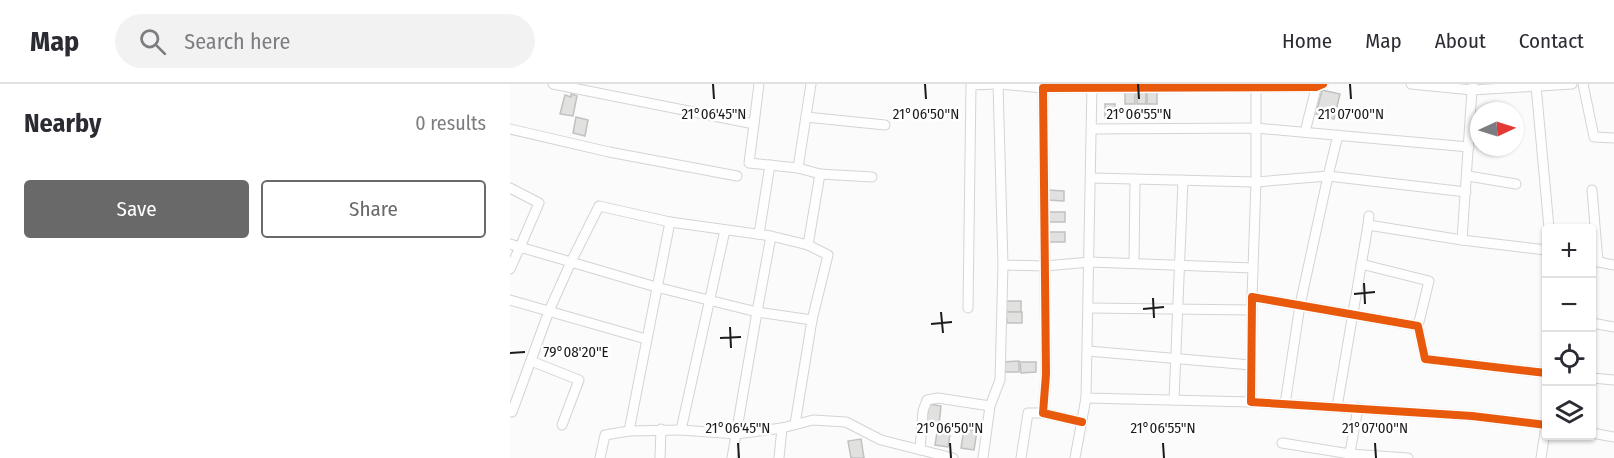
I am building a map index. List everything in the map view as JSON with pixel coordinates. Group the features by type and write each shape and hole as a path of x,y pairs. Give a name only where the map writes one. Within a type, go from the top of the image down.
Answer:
{"street":[{"path":"553,84 754,124"},
{"path":"759,84 749,163 798,168 820,174 872,177"},
{"path":"798,168 811,84"},
{"path":"983,458 990,406 1000,380 1003,265 998,84"},
{"path":"969,308 971,85 998,84 1043,88 1319,85 1305,132"},
{"path":"1412,84 1473,87 1572,84"},
{"path":"1583,84 1594,137 1614,138"},
{"path":"1075,458 1086,398 1092,86"},
{"path":"1251,402 1256,86"},
{"path":"1536,86 1549,224"},
{"path":"1462,240 1473,87"},
{"path":"1043,88 1046,374 1043,413"},
{"path":"806,117 885,125"},
{"path":"1092,129 1256,128 1469,147"},
{"path":"510,129 609,153 737,176"},
{"path":"1285,404 1300,305 1338,135"},
{"path":"759,234 770,165"},
{"path":"808,245 820,174"},
{"path":"1092,178 1256,182 1328,176 1467,192"},
{"path":"1468,176 1516,184"},
{"path":"1134,264 1135,179"},
{"path":"1174,400 1183,180"},
{"path":"510,188 539,203 515,246 510,269"},
{"path":"1592,190 1593,224"},
{"path":"512,412 549,310 599,206 670,222 771,236 808,245 828,255 812,320 795,424"},
{"path":"1337,407 1368,221 1462,240 1542,250"},
{"path":"629,431 670,222"},
{"path":"681,430 724,230"},
{"path":"732,458 771,236"},
{"path":"515,246 656,287 757,312 812,320"},
{"path":"1003,265 1045,266 1090,262 1253,268"},
{"path":"1596,262 1614,265"},
{"path":"1361,264 1429,281 1418,326 1425,359 1542,373"},
{"path":"1252,297 1418,326"},
{"path":"510,300 646,339"},
{"path":"1089,308 1178,311 1252,310"},
{"path":"1596,324 1614,327"},
{"path":"1088,351 1251,365"},
{"path":"531,361 579,380 562,425"},
{"path":"1596,378 1614,380"},
{"path":"920,450 923,411 927,400 938,398 990,406"},
{"path":"1086,398 1251,402 1358,408 1472,416 1542,425"},
{"path":"1350,456 1358,408"},
{"path":"1021,458 1028,413 1043,413 1082,422"},
{"path":"600,458 601,444 605,435 661,429 736,434 782,428 813,420 846,422 881,440 953,458"},
{"path":"779,458 782,428"},
{"path":"660,458 661,429"},
{"path":"1596,434 1614,437"},
{"path":"1541,458 1544,440"},
{"path":"1282,443 1350,456 1408,458"}],"building":[{"path":"1147,89 1157,89 1157,104 1147,104"},
{"path":"1125,90 1135,90 1135,104 1125,104"},
{"path":"1137,90 1146,90 1146,104 1137,104"},
{"path":"1322,90 1340,94 1334,119 1316,114"},
{"path":"571,94 577,96 573,116 560,114 565,95 571,97"},
{"path":"1105,104 1115,104 1115,118 1105,118"},
{"path":"576,117 588,120 585,136 573,133"},
{"path":"1047,190 1064,191 1064,201 1048,200"},
{"path":"1049,212 1065,212 1065,222 1049,222"},
{"path":"1049,232 1065,232 1065,242 1049,242"},
{"path":"1005,301 1021,301 1021,312 1005,312"},
{"path":"1006,312 1022,312 1022,323 1007,323"},
{"path":"1019,361 1019,372 1004,372 1003,362"},
{"path":"1020,362 1036,362 1036,372 1021,373"},
{"path":"929,404 941,406 939,424 926,423"},
{"path":"938,426 951,428 948,447 935,445"},
{"path":"964,429 977,431 974,450 961,448"},
{"path":"861,439 864,458 851,458 848,441"}],"cycle path":[{"path":"1082,422 1043,413 1046,374 1043,88 1316,87 1323,84"},
{"path":"1542,373 1425,359 1418,326 1252,297 1251,402 1472,416 1542,425"}]}
